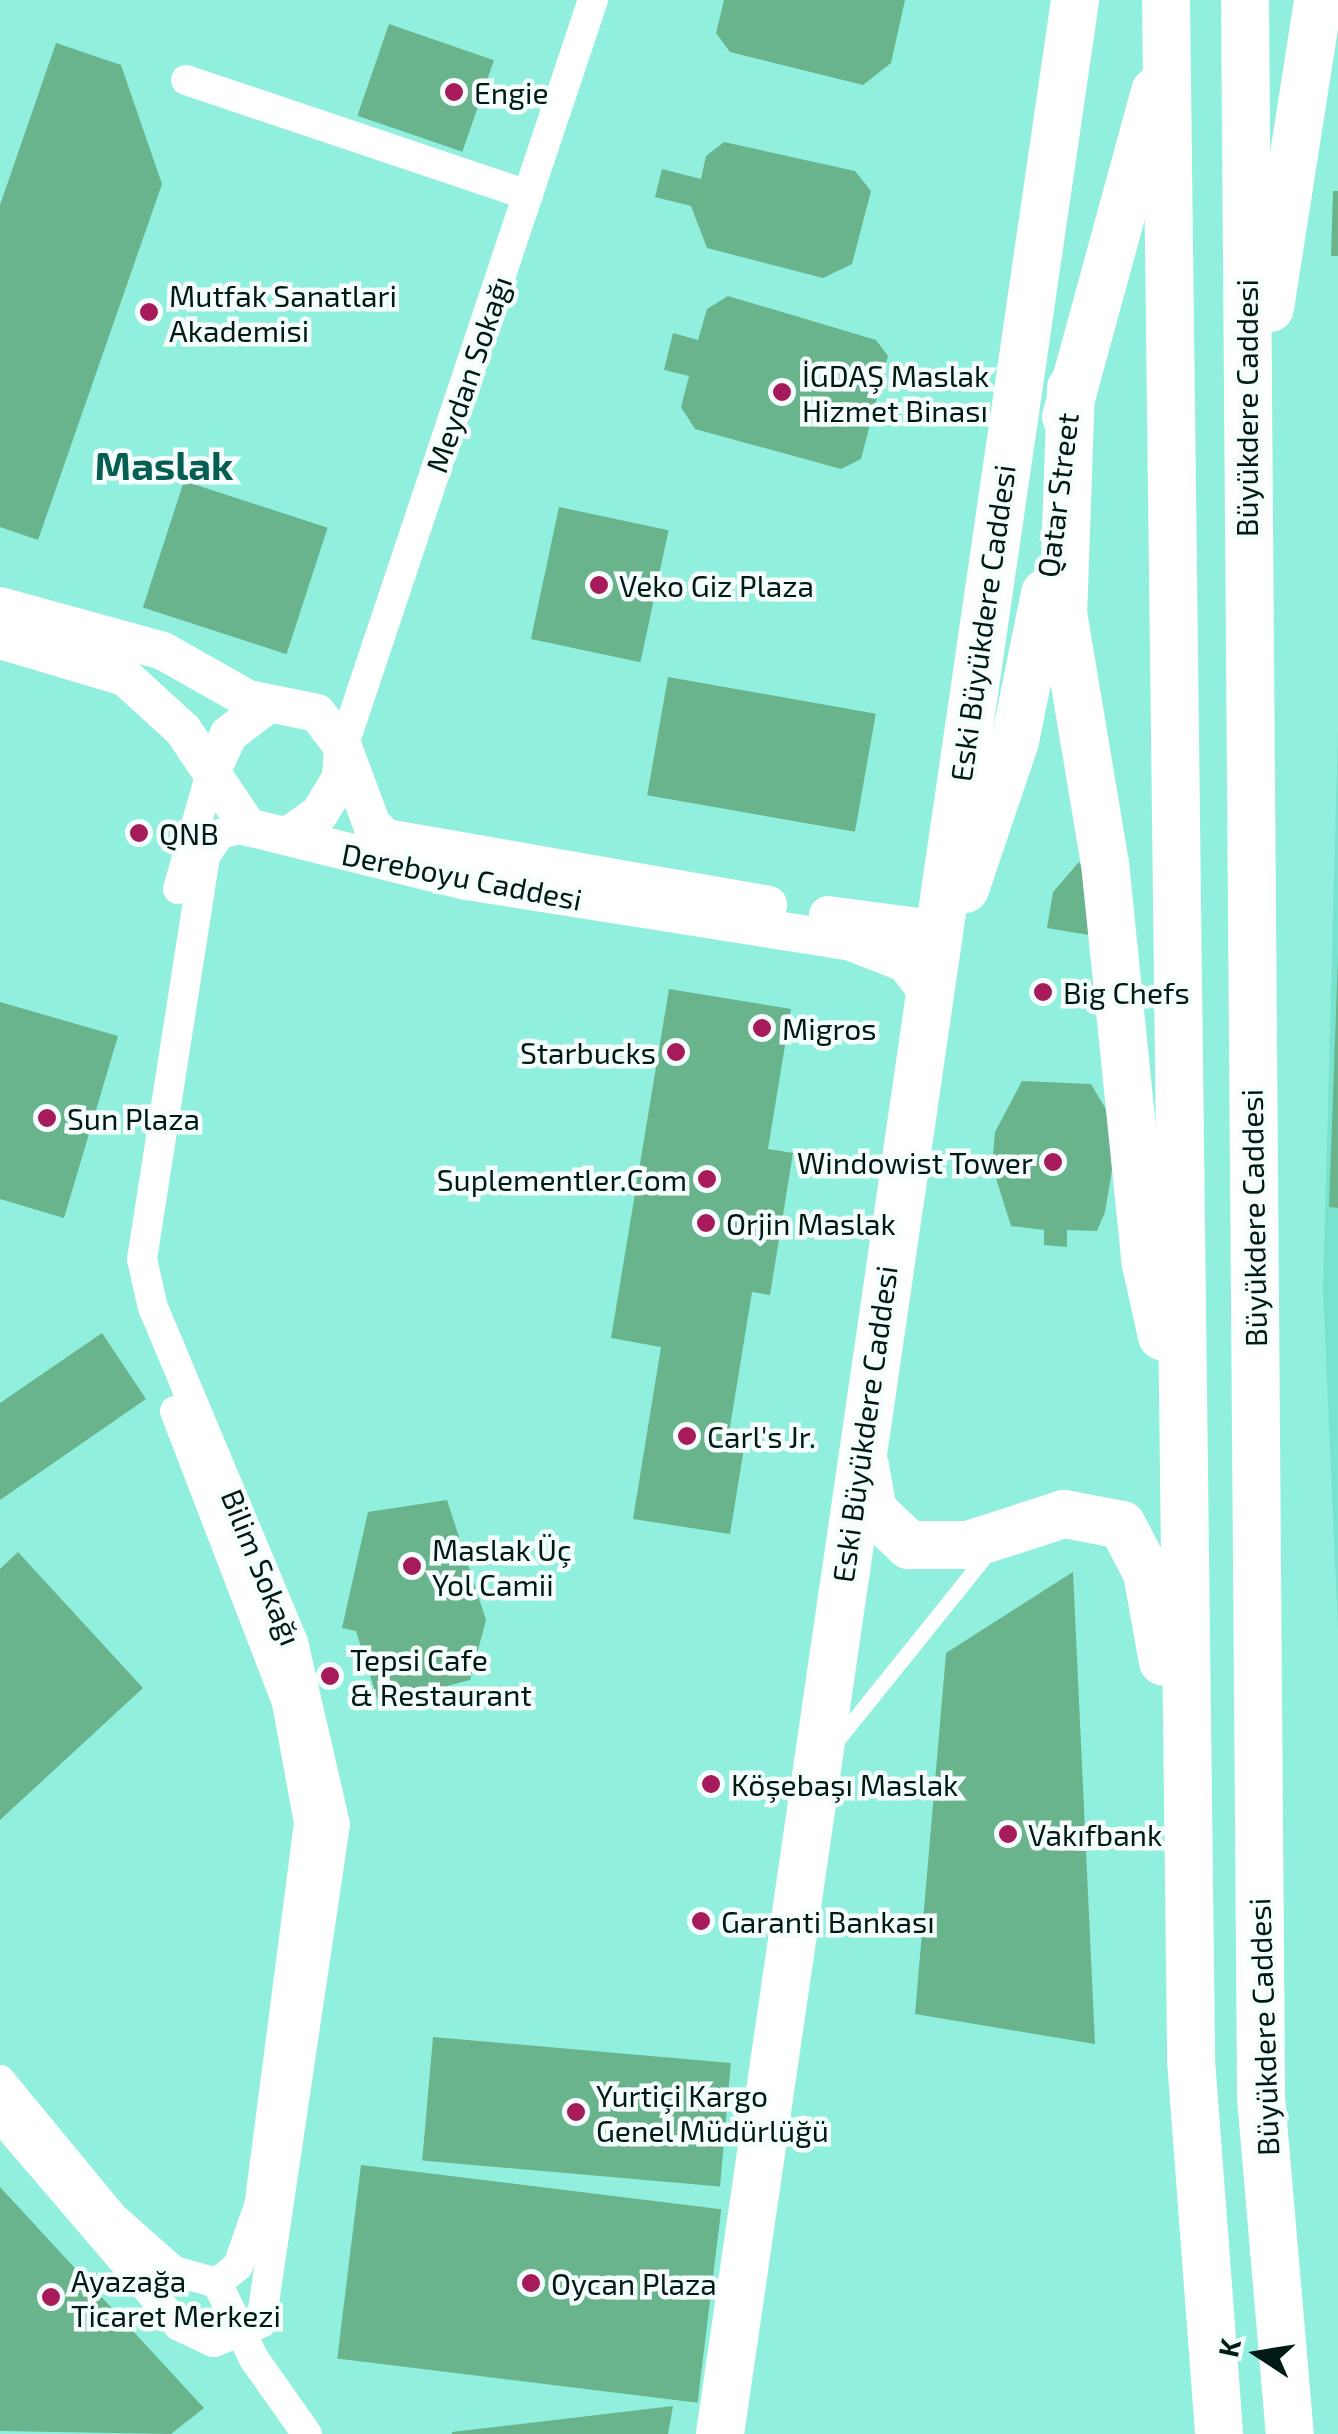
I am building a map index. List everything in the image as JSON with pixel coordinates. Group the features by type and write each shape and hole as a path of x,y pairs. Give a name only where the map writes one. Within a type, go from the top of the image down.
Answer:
{"main road":[{"name":"Eski Büyükdere Caddesi","path":"720,2434 934,929 1075,0"},
{"path":"1166,0 1185,1718 1199,2247 1219,2434"},
{"name":"Qatar Street","path":"926,990 949,954 1004,774 1037,650 1071,388 1136,147 1192,0"},
{"name":"Büyükdere Caddesi","path":"1245,0 1261,2098 1290,2434"},
{"path":"1246,419 1318,0"},
{"path":"1071,388 1063,613 1105,863 1146,1264 1182,1413"},
{"path":"862,1448 873,1510 889,1534 932,1548 1009,1532 1064,1514 1122,1525 1138,1542 1168,1685 1185,1718"},
{"path":"1276,2303 1322,2434"}],"street":[{"name":"Meydan Sokağı","path":"343,747 593,0"},
{"path":"186,80 528,194"},
{"path":"0,606 163,651 267,705 317,713 343,747 332,800 288,836"},
{"path":"0,640 125,677 183,730 248,827"},
{"path":"212,772 229,734 267,705"},
{"name":"Dereboyu Caddesi","path":"343,747 372,825 386,838 934,929"},
{"name":"Bilim Sokağı","path":"212,772 178,890 124,1277 268,1646 308,1823 259,2206 238,2266 217,2283"},
{"name":"Dereboyu Caddesi","path":"248,827 467,881 851,942 905,963 926,990"},
{"name":"Bilim Sokağı","path":"242,2337 262,2322 270,2294 335,1824 299,1658 153,1308 142,1259 205,856 220,834 248,827"},
{"path":"0,2080 114,2218 174,2271 217,2283 242,2337 307,2434"},
{"path":"0,2117 180,2326 214,2342 242,2337"}],"lane":[{"path":"814,1770 948,1594 1009,1532"}],"shaded area":[{"path":"1338,730 1338,1631 1323,1290"}],"building":[{"path":"724,0 905,0 891,63 863,85 730,52 716,33"},
{"path":"389,24 494,60 462,152 357,116"},
{"path":"56,43 121,65 162,184 38,540 0,527 0,205"},
{"path":"724,142 855,171 871,191 852,264 823,278 707,248 691,206 655,197 662,169 701,179 706,156"},
{"path":"1333,191 1338,191 1338,256 1331,256"},
{"name":"İGDAŞ Maslak Hizmet Binası","path":"728,296 876,340 888,356 861,459 841,469 695,429 681,407 689,376 664,370 673,333 698,340 707,309"},
{"path":"184,481 328,528 287,654 143,607"},
{"name":"Veko Giz Plaza","path":"559,507 669,530 640,662 531,639"},
{"path":"668,677 876,714 855,832 647,795"},
{"path":"1079,862 1097,892 1089,935 1047,928 1053,892"},
{"path":"1338,956 1338,1208 1329,1207"},
{"name":"Orjin Maslak","path":"669,989 791,1009 768,1149 793,1153 770,1295 752,1292 729,1433 746,1436 730,1534 633,1519 661,1347 611,1338"},
{"name":"Sun Plaza","path":"0,1002 118,1036 64,1218 0,1199"},
{"name":"Windowist Tower","path":"1022,1081 1091,1084 1107,1111 1114,1158 1105,1212 1097,1231 1067,1230 1067,1247 1044,1245 1044,1230 1011,1226 992,1166 995,1132"},
{"path":"102,1333 146,1399 0,1500 0,1403"},
{"name":"Maslak Üç Yol Camii","path":"447,1500 486,1620 470,1680 379,1704 356,1631 342,1628 368,1512"},
{"path":"18,1552 143,1688 0,1820 0,1569"},
{"name":"Vakıfbank","path":"1073,1572 1095,2044 915,2014 946,1653"},
{"name":"Yurtiçi Kargo Genel Müdürlüğü","path":"433,2037 731,2063 720,2187 422,2161"},
{"name":"Oycan Plaza","path":"361,2165 721,2209 698,2403 337,2359"},
{"name":"Ayazağa Ticaret Merkezi","path":"0,2187 204,2408 171,2434 0,2431"},
{"path":"673,2406 668,2434 452,2434 452,2432"}],"place":[{"name":"Engie","path":"454,92"},
{"name":"Mutfak Sanatlari Akademisi","path":"149,312"},
{"name":"İGDAŞ Maslak Hizmet Binası","path":"782,392"},
{"name":"Veko Giz Plaza","path":"599,585"},
{"name":"QNB","path":"139,833"},
{"name":"Big Chefs","path":"1043,992"},
{"name":"Migros","path":"762,1028"},
{"name":"Starbucks","path":"676,1052"},
{"name":"Sun Plaza","path":"47,1118"},
{"name":"Windowist Tower","path":"1053,1162"},
{"name":"Suplementler.Com","path":"707,1179"},
{"name":"Orjin Maslak","path":"706,1223"},
{"name":"Carl's Jr.","path":"687,1436"},
{"name":"Maslak Üç Yol Camii","path":"412,1566"},
{"name":"Tepsi Cafe & Restaurant","path":"330,1676"},
{"name":"Köşebaşı Maslak","path":"711,1784"},
{"name":"Vakıfbank","path":"1008,1834"},
{"name":"Garanti Bankası","path":"701,1921"},
{"name":"Yurtiçi Kargo Genel Müdürlüğü","path":"576,2112"},
{"name":"Oycan Plaza","path":"531,2283"},
{"name":"Ayazağa Ticaret Merkezi","path":"51,2297"}],"district":[{"name":"Maslak","path":"164,464"}]}
